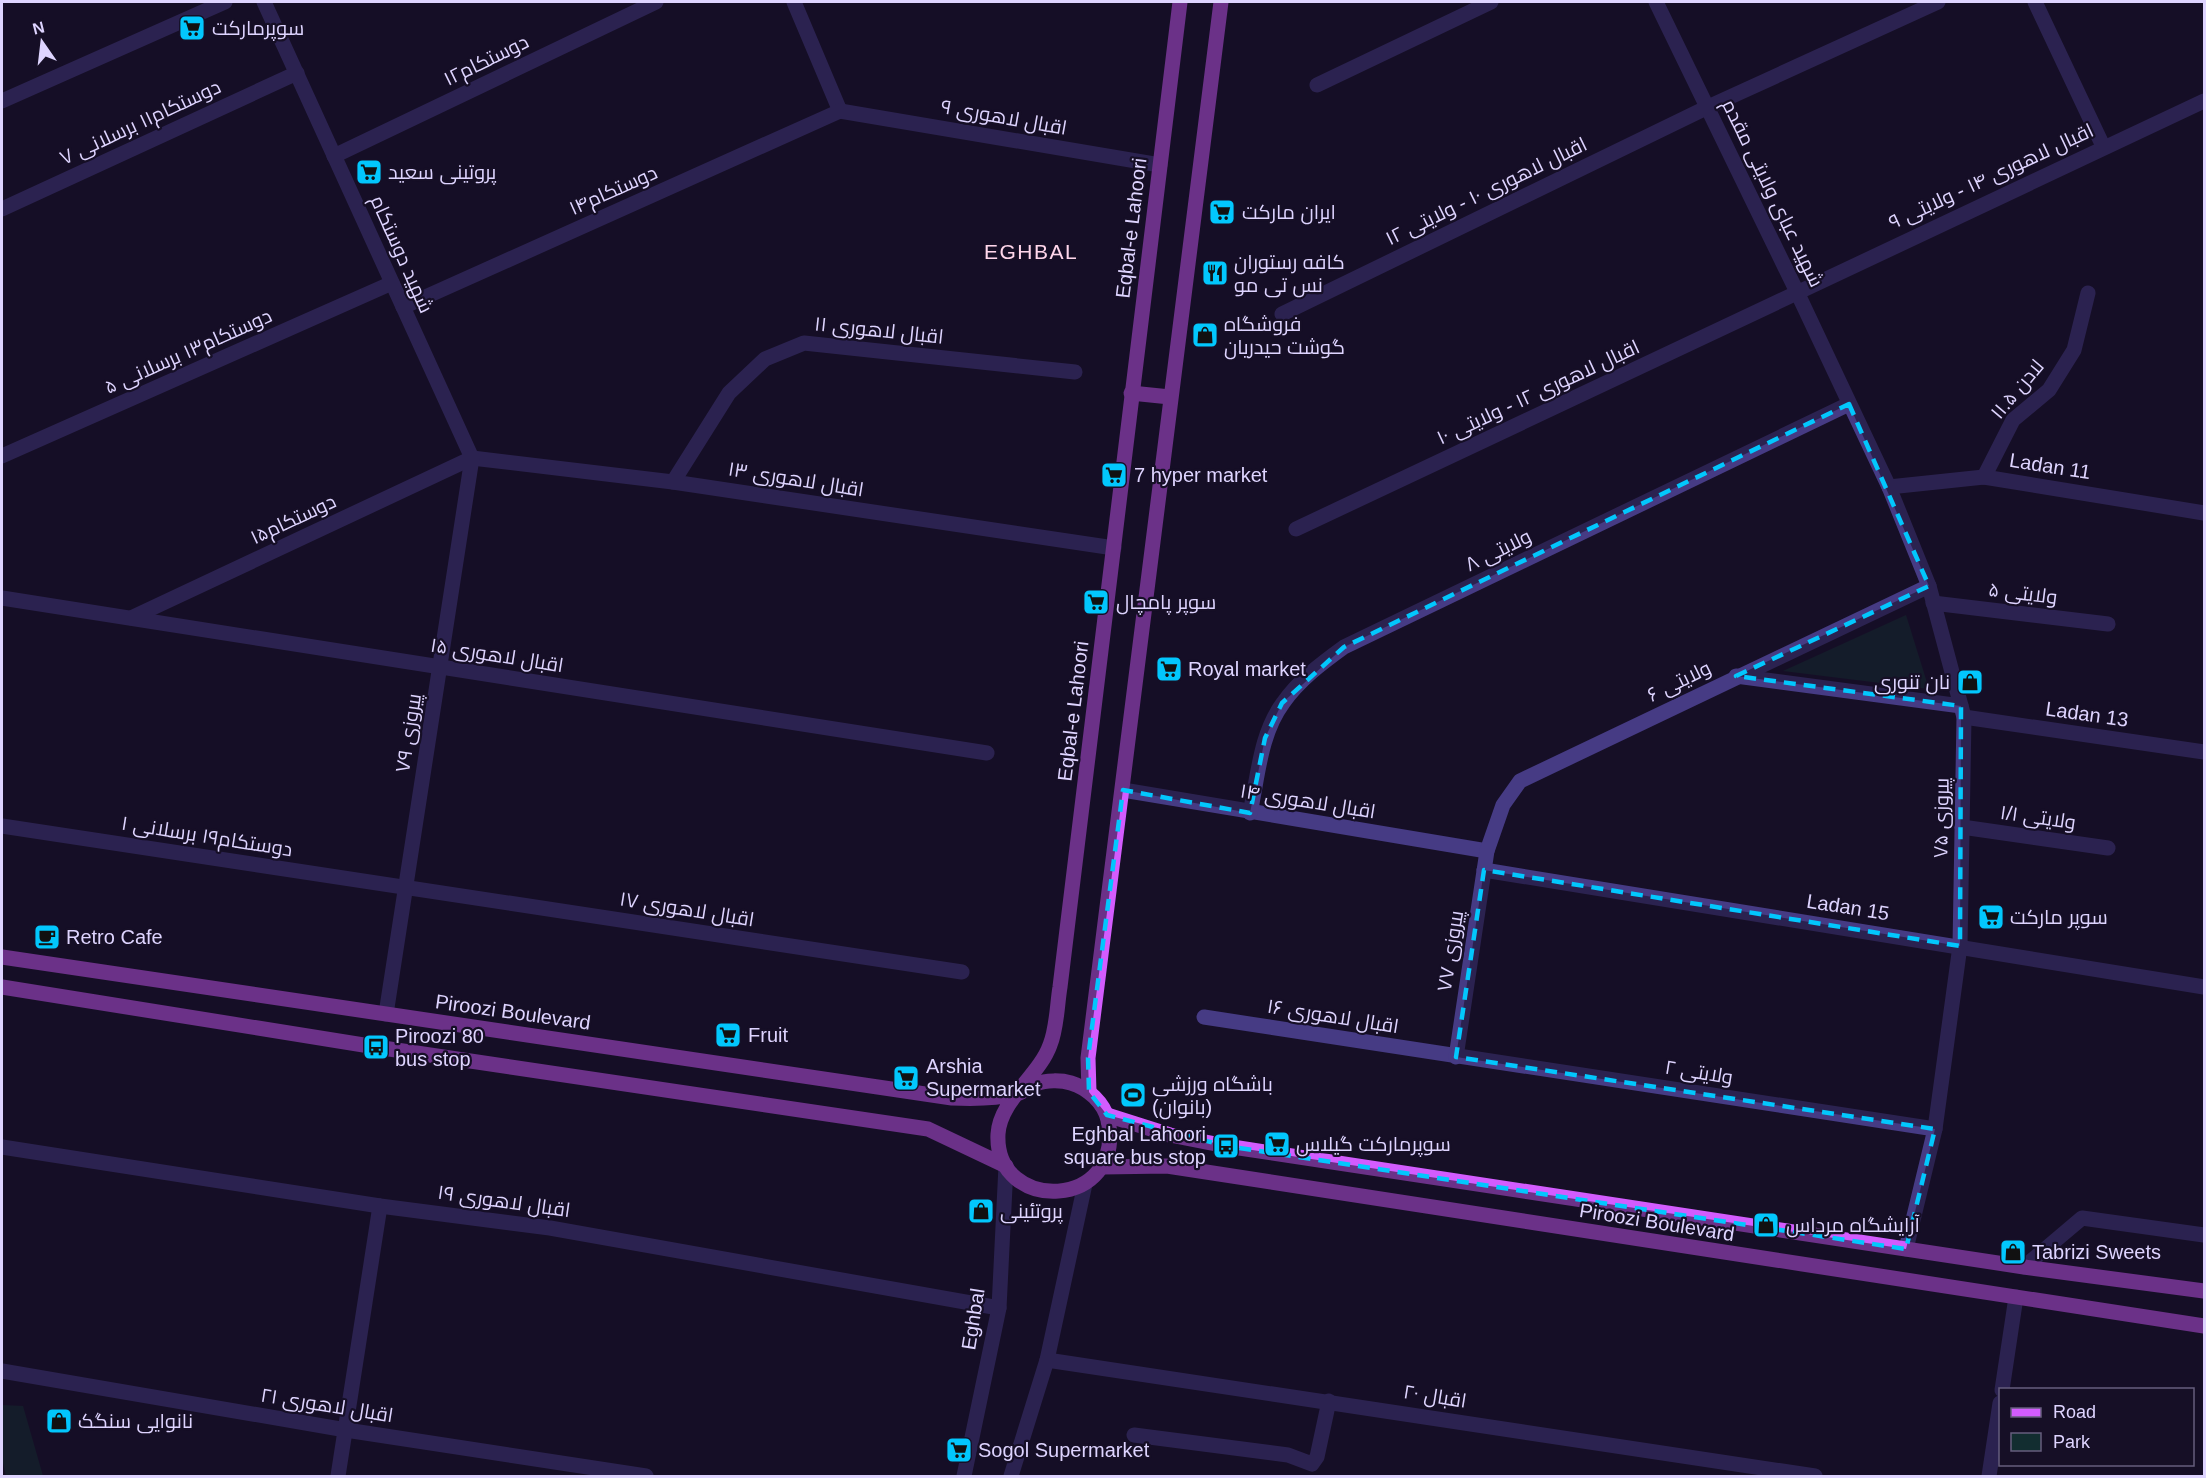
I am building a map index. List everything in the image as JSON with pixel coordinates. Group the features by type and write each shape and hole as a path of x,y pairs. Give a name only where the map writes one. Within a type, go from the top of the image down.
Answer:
{"main road":[{"name":"Eqbal-e Lahoori","path":"1018,1094 1050,1045 1063,963 1179,2"},
{"path":"1089,1092 1088,1058 1221,2"},
{"path":"1131,393 1170,397"},
{"name":"Piroozi Boulevard","path":"2,957 952,1098 985,1099 1018,1094"},
{"path":"2,987 376,1047 928,1129 1006,1166 1022,1183 1041,1191 1064,1192 1086,1184 1102,1167 1109,1152 1111,1137 1107,1115 1089,1092 1073,1084 1056,1081 1036,1083 1018,1094 1002,1116 998,1134 1000,1151 1006,1166"},
{"name":"Piroozi Boulevard","path":"1107,1115 1170,1135 1226,1146 2024,1267 2205,1291"},
{"name":"Piroozi Boulevard","path":"1102,1167 1167,1166 2205,1326"}],"street":[{"path":"2,101 225,2"},
{"name":"شهید دوستکام","path":"264,2 472,458"},
{"name":"دوستکام۱۲","path":"334,156 656,2"},
{"path":"794,2 840,111"},
{"path":"1317,85 1491,2"},
{"name":"شهید عبای ولایتی مقدم","path":"1656,2 1849,404"},
{"name":"اقبال لاهوری ۱۰ - ولایتی ۱۲","path":"1282,314 1708,107 1938,2"},
{"path":"2035,2 2103,147"},
{"name":"دوستکام۱۱ برسلانی ۷","path":"2,208 297,73"},
{"name":"اقبال لاهوری ۱۴ - ولایتی ۹","path":"1797,292 2205,100"},
{"name":"اقبال لاهوری ۹","path":"840,111 1160,165"},
{"name":"دوستکام۱۴","path":"403,307 840,111"},
{"name":"دوستکام۱۳ برسلانی ۵","path":"2,456 392,284"},
{"name":"اقبال لاهوری ۱۲ - ولایتی ۱۰","path":"1296,530 1797,292"},
{"name":"لادن ۱۱.۵","path":"1984,477 2013,420 2049,390 2074,350 2088,292"},
{"name":"اقبال لاهوری ۱۱","path":"673,482 729,393 765,359 804,343 1075,372"},
{"name":"پیروزی ۷۵","path":"1849,404 1889,487 1929,586 1963,711 1960,946 1935,1129 1906,1248"},
{"name":"ولایتی ۸","path":"1250,813 1265,738 1282,704 1313,670 1344,647 1849,404"},
{"name":"اقبال لاهوری ۱۳","path":"472,458 673,482 1114,548"},
{"name":"دوستکام۱۵","path":"132,618 472,458"},
{"name":"پیروزی ۷۹","path":"386,1014 472,458"},
{"name":"Ladan 11","path":"1889,487 1984,477 2205,513"},
{"name":"ولایتی ۶","path":"1487,851 1503,805 1520,782 1736,676 1929,586"},
{"name":"اقبال لاهوری ۱۵","path":"2,598 987,753"},
{"name":"ولایتی ۵","path":"1933,603 2108,624"},
{"name":"Ladan 13","path":"1736,676 2205,752"},
{"name":"اقبال لاهوری ۱۴","path":"1123,790 1487,851"},
{"name":"دوستکام۱۹ برسلانی ۱","path":"2,826 405,888"},
{"name":"ولایتی ۱/۱","path":"1962,827 2108,848"},
{"name":"پیروزی ۷۷","path":"1456,1057 1487,851"},
{"name":"Ladan 15","path":"1484,870 2205,987"},
{"name":"اقبال لاهوری ۱۷","path":"405,888 962,972"},
{"name":"اقبال لاهوری ۱۶","path":"1204,1017 1456,1057"},
{"name":"ولایتی ۲","path":"1456,1057 1935,1129"},
{"name":"اقبال لاهوری ۱۹","path":"2,1147 380,1206 550,1228 999,1308"},
{"name":"Eghbal","path":"964,1476 999,1308 1006,1166"},
{"path":"1011,1476 1047,1360 1086,1184"},
{"path":"338,1476 380,1206"},
{"path":"2024,1267 2082,1218 2205,1235"},
{"path":"2002,1388 2016,1297"},
{"name":"اقبال ۲۰","path":"1047,1360 1815,1476"},
{"name":"اقبال لاهوری ۲۱","path":"2,1371 346,1430 646,1476"},
{"path":"1134,1435 1288,1455 1312,1464 1317,1457 1329,1401"},
{"path":"1989,1476 1999,1414"}],"highlighted area":[{"path":"1849,404 1929,586 1736,676 1961,706 1960,946 1484,870 1456,1057 1935,1129 1906,1249 1226,1146 1107,1115 1089,1092 1088,1058 1123,790 1250,813 1265,738 1282,703 1344,647"}],"green space":[{"path":"1906,615 1929,689 1783,671"},
{"path":"2,1405 23,1406 43,1476 6,1476 2,1459"}],"place":[{"name":"سوپرمارکت","path":"192,28"},
{"name":"پروتینی سعید","path":"369,172"},
{"name":"ایران مارکت","path":"1222,212"},
{"name":"كافه رستوران نس تى مو","path":"1215,273"},
{"name":"فروشگاه گوشت حیدریان","path":"1205,335"},
{"name":"7 hyper market","path":"1114,475"},
{"name":"سوپر‌ پامچال","path":"1096,602"},
{"name":"Royal market","path":"1169,669"},
{"name":"نان تنوری","path":"1970,682"},
{"name":"سوپر مارکت","path":"1991,917"},
{"name":"Retro Cafe","path":"47,937"},
{"name":"Fruit","path":"728,1035"},
{"name":"Piroozi 80 bus stop","path":"376,1047"},
{"name":"Arshia Supermarket","path":"906,1078"},
{"name":"باشگاه ورزشی (بانوان)","path":"1133,1095"},
{"name":"سوپرمارکت گیلاس","path":"1277,1144"},
{"name":"Eghbal Lahoori square bus stop","path":"1226,1146"},
{"name":"پروتئینی","path":"981,1211"},
{"name":"آرایشگاه مرداس","path":"1766,1225"},
{"name":"Tabrizi Sweets","path":"2013,1252"},
{"name":"نانوایی سنگک","path":"59,1421"},
{"name":"Sogol Supermarket","path":"959,1450"}],"district":[{"name":"EGHBAL","path":"1031,251"}]}
